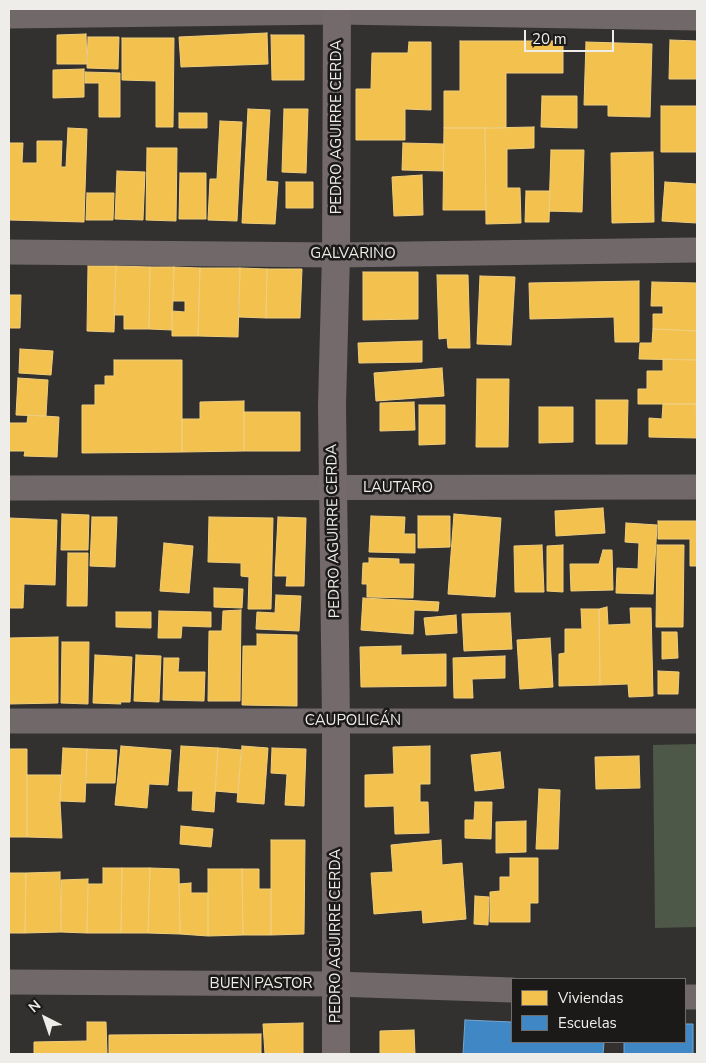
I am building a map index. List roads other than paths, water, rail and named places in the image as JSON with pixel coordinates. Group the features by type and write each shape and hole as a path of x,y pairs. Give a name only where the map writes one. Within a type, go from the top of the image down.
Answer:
{"street":[{"path":"9,16 337,11 697,18"},
{"name":"PEDRO AGUIRRE CERDA","path":"336,1054 336,721 332,406 336,255 337,11"},
{"name":"GALVARINO","path":"9,252 336,255 697,250"},
{"name":"LAUTARO","path":"9,488 697,487"},
{"name":"CAUPOLICÁN","path":"9,721 697,722"},
{"name":"BUEN PASTOR","path":"9,982 335,984 511,990"}]}
